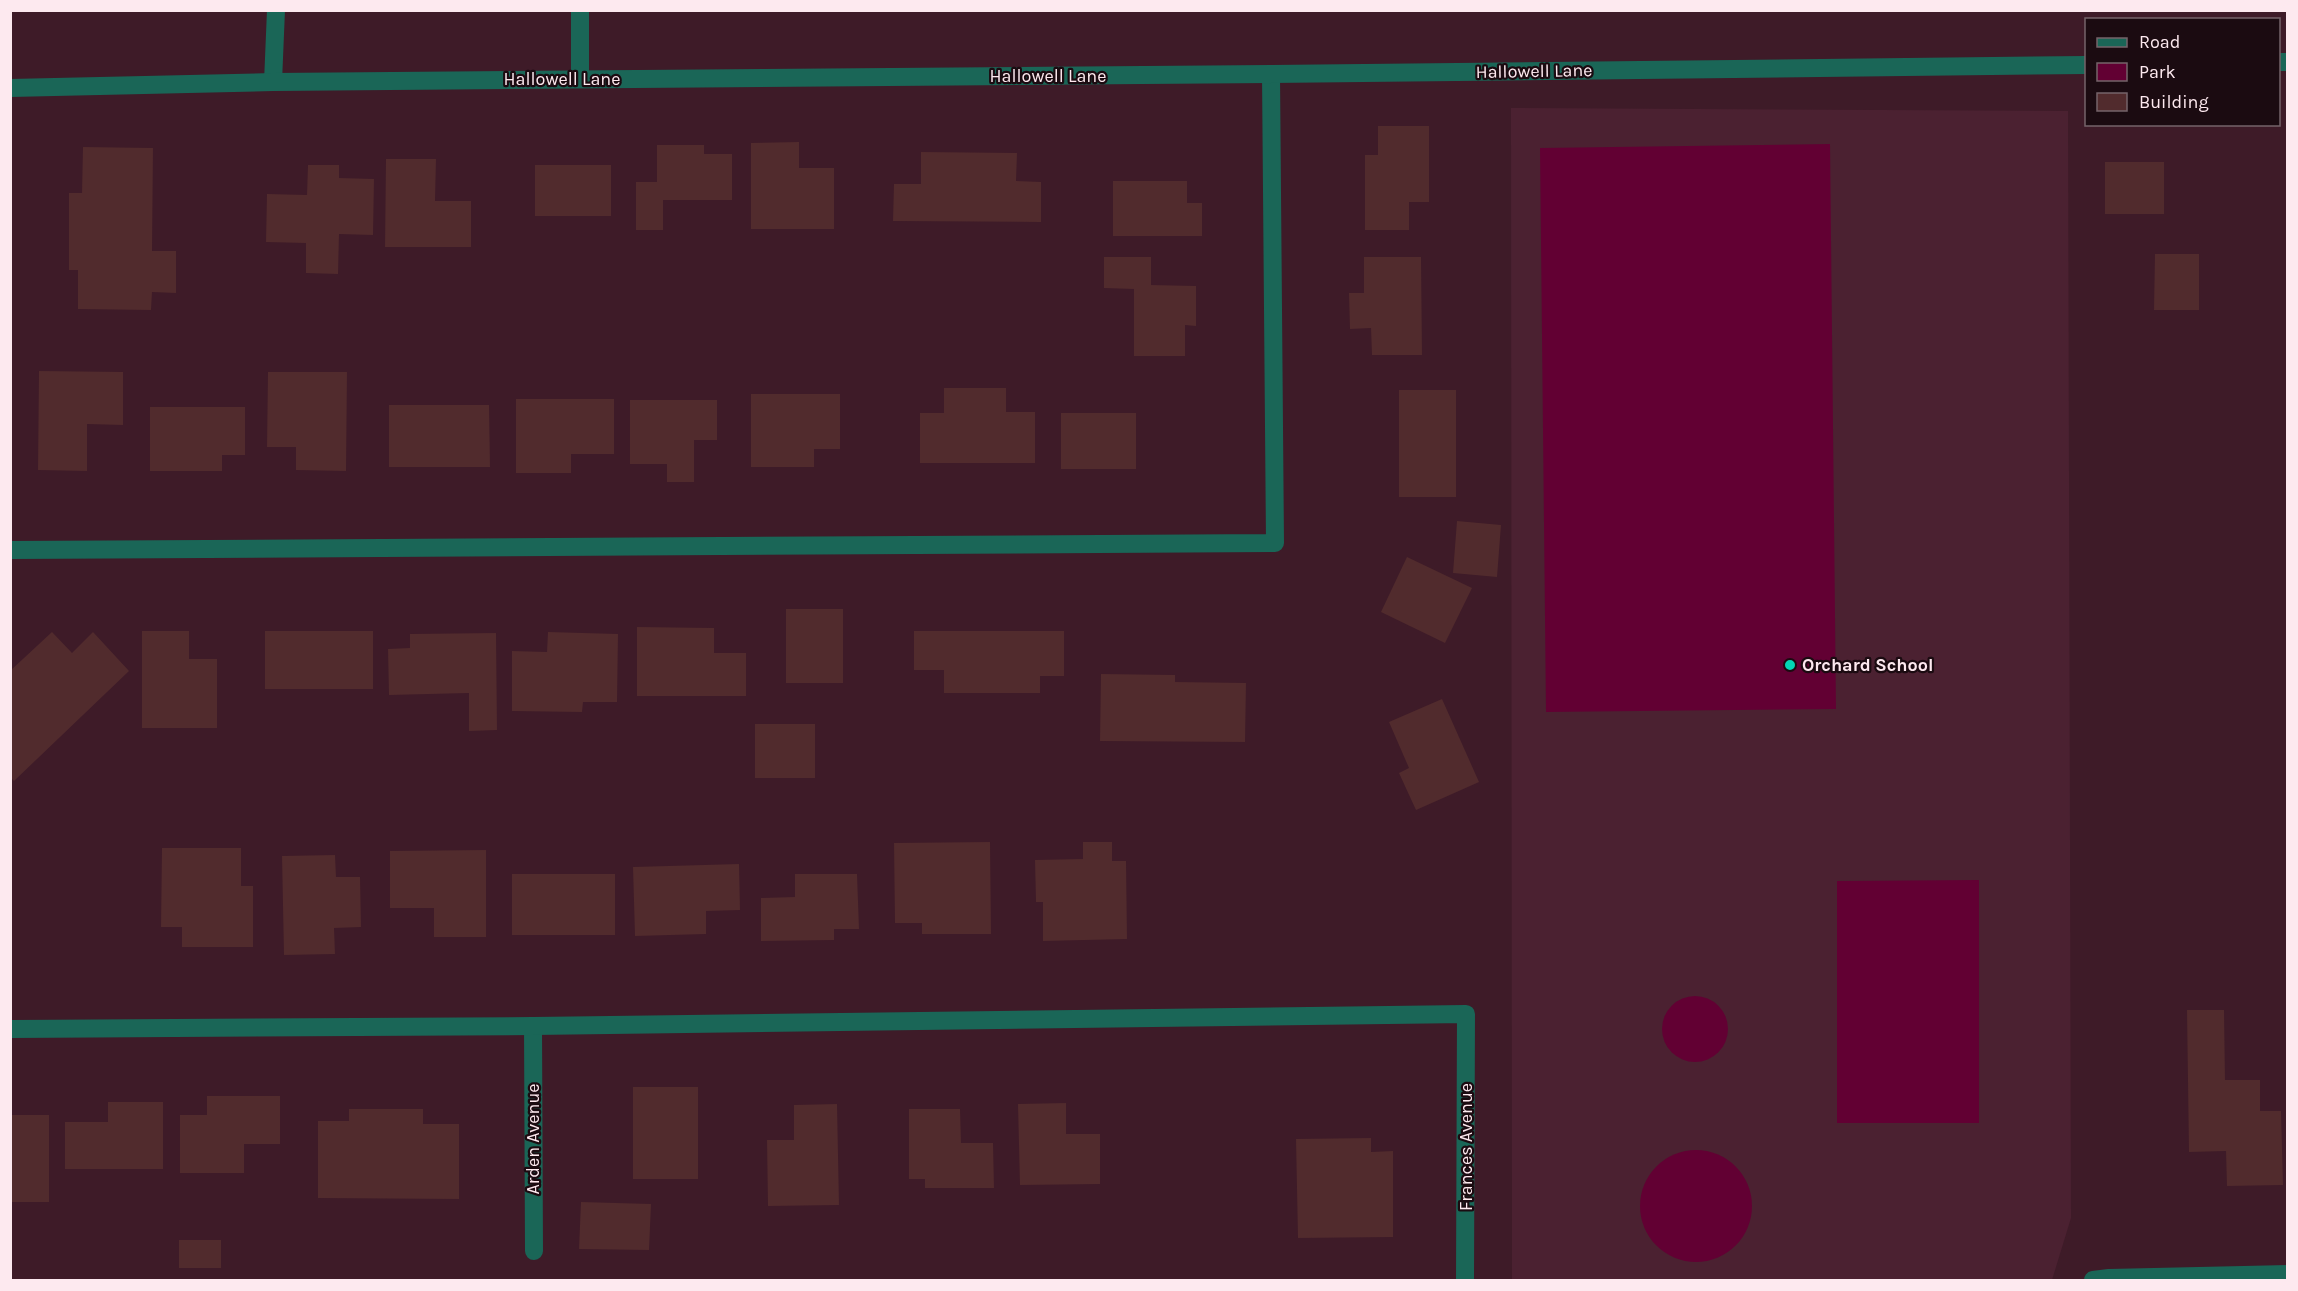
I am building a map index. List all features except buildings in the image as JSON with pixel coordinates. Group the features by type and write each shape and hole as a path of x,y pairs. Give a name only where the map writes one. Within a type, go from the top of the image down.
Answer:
{"street":[{"path":"273,82 276,10"},
{"path":"580,10 580,79"},
{"name":"Hallowell Lane","path":"10,88 273,82 2085,65"},
{"path":"10,550 1275,543 1271,74"},
{"name":"Frances Avenue","path":"533,1026 1466,1014 1465,1281"},
{"path":"10,1029 533,1026"},
{"name":"Arden Avenue","path":"533,1026 534,1251"},
{"path":"2093,1281 2109,1278 2288,1274"}],"shaded area":[{"name":"Orchard School","path":"1511,108 2068,111 2071,1218 2052,1280 1512,1280"}],"green space":[{"path":"1830,144 1836,709 1546,712 1540,148"},
{"path":"1979,880 1979,1123 1837,1123 1837,881"},
{"path":"1695,996 1708,999 1718,1006 1725,1016 1728,1029 1725,1042 1718,1052 1708,1059 1695,1062 1682,1059 1672,1052 1665,1042 1662,1029 1665,1016 1672,1006 1682,999"},
{"path":"1696,1150 1717,1155 1735,1167 1747,1185 1752,1206 1747,1227 1735,1245 1717,1257 1696,1262 1675,1257 1657,1245 1645,1227 1640,1206 1645,1185 1657,1167 1675,1155"}],"place":[{"name":"Orchard School","path":"1790,665"}]}
